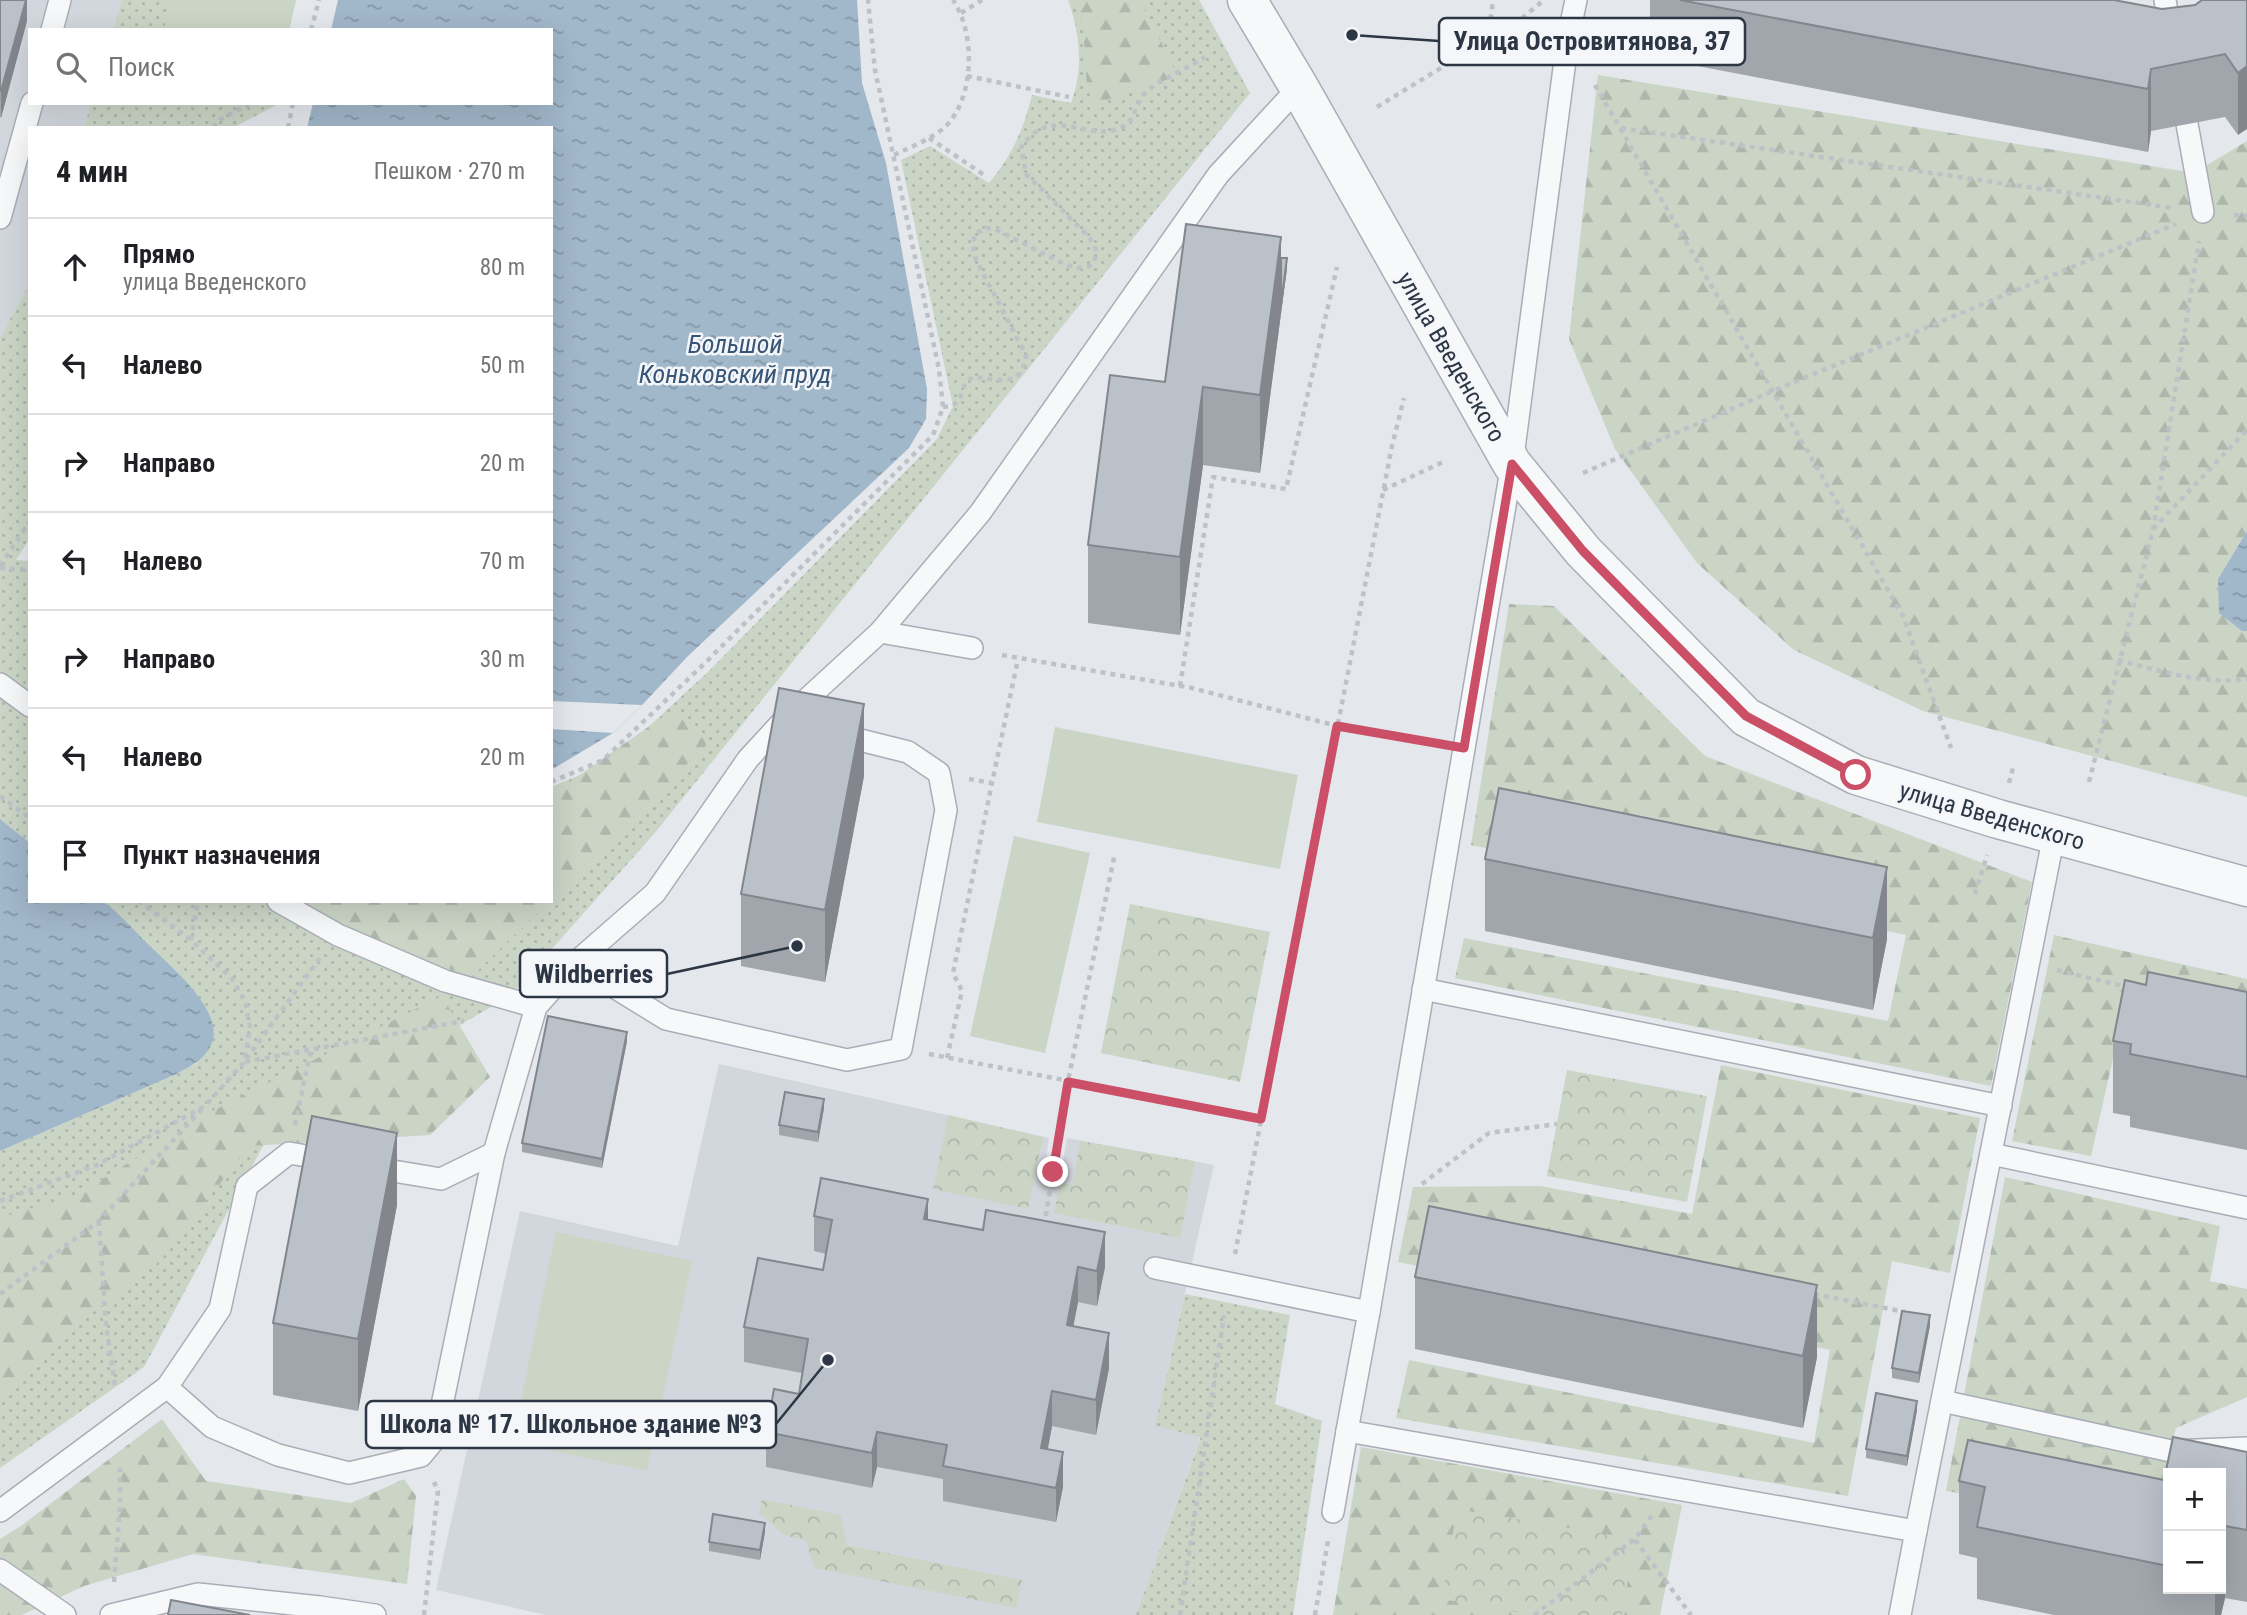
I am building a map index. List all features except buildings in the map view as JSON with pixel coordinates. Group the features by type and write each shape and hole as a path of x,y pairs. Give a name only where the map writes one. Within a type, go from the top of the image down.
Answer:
{"street":[{"name":"улица Введенского","path":"1247,0 1512,464 1583,551 1746,716 1856,775 2054,835 2247,887"}],"lane":[{"path":"53,28 60,0"},
{"path":"1333,1512 1512,464 1568,38 1576,0"},
{"path":"2165,0 2174,58"},
{"path":"167,1387 212,1427 278,1455 349,1473 421,1456 435,1439 494,1153 536,1007 575,963 655,893 748,759 783,721 880,632 980,513 1218,175 1299,87"},
{"path":"0,218 31,105"},
{"path":"2187,124 2203,212"},
{"path":"880,632 972,648"},
{"path":"0,684 28,705"},
{"path":"575,963 666,1019 847,1060 901,1049 946,810 939,774 908,752 783,721"},
{"path":"1900,1615 2054,835"},
{"path":"282,903 338,935 445,981 536,1007"},
{"path":"1423,989 2001,1106"},
{"path":"0,1511 167,1387 220,1309 247,1186 289,1153 441,1179 494,1153"},
{"path":"1991,1154 2247,1208"},
{"path":"1155,1268 1369,1312"},
{"path":"1942,1401 2171,1451 2247,1448"},
{"path":"1347,1431 1916,1531"},
{"path":"0,1570 65,1615"},
{"path":"112,1615 198,1594 320,1606 375,1615"}],"path":[{"path":"312,28 319,0"},
{"path":"553,781 603,760 704,664 933,435 943,407 936,356 875,70 868,0"},
{"path":"894,155 929,138 945,127 955,114 968,76 967,36 961,13 953,0"},
{"path":"961,13 982,0"},
{"path":"1488,39 1493,0"},
{"path":"1377,107 1521,19 1544,0"},
{"path":"1568,38 1903,616 1951,748"},
{"path":"943,407 958,403 962,385 973,377 1009,380 1019,375 1025,366 1026,355 976,260 973,246 975,234 986,228 995,229 1036,251 1078,268 1090,266 1096,260 1096,249 1088,237 1026,174 1021,148 1029,136 1049,127 1067,125 1104,131 1121,128 1134,117 1138,101 1148,90 1205,57"},
{"path":"968,76 1069,97"},
{"path":"215,126 216,122 247,105"},
{"path":"288,126 293,105"},
{"path":"1620,128 2203,212"},
{"path":"929,138 988,177"},
{"path":"1583,473 2203,212"},
{"path":"2089,782 2153,530 2203,212"},
{"path":"1180,685 1213,477 1286,489 1337,267"},
{"path":"1180,1615 1229,1284 1383,490 1404,398"},
{"path":"2153,530 2247,430"},
{"path":"1383,490 1443,462"},
{"path":"28,524 0,567 28,570"},
{"path":"972,648 1018,659 1180,685 1337,726 1464,748"},
{"path":"947,1058 962,991 953,973 1018,659"},
{"path":"2118,660 2222,682 2247,678"},
{"path":"939,774 992,783"},
{"path":"0,796 28,817"},
{"path":"1044,1227 1068,1082 1115,853"},
{"path":"142,903 191,940 232,979 244,1001 250,1027 244,1062"},
{"path":"191,940 198,903"},
{"path":"0,1294 99,1221 244,1062 338,935"},
{"path":"2029,964 2138,989"},
{"path":"244,1062 470,1020"},
{"path":"289,1153 311,1049"},
{"path":"901,1049 1261,1119"},
{"path":"0,1201 97,1166 205,1106"},
{"path":"1385,1212 1489,1133 1556,1124"},
{"path":"99,1221 106,1324 120,1424 120,1506 112,1615"},
{"path":"1810,1293 1958,1322"},
{"path":"421,1456 438,1491 424,1615"},
{"path":"1534,1615 1635,1539 1672,1488"},
{"path":"1315,1615 1333,1512"},
{"path":"1635,1539 1691,1615"}],"shaded area":[{"path":"0,0 122,0 114,28 28,28 28,105 90,105 85,126 28,126 28,286 0,338"},
{"path":"719,1064 1049,1138 1044,1171 1061,1174 1067,1138 1214,1165 1155,1426 1201,1436 1136,1615 546,1615 436,1590 520,1211 678,1246"}],"green space":[{"path":"122,0 296,0 289,28 114,28"},
{"path":"171,0 296,0 289,28 164,28"},
{"path":"1068,0 1199,0 1250,93 654,834 509,997 270,1133 144,1367 0,1468 0,1151 197,1063 118,914 104,903 553,903 553,786 609,763 709,671 937,439 953,406 901,160 930,146 989,183 1016,141 1032,95 1071,103 1079,64 1075,25"},
{"path":"1072,0 1140,0 1178,76 1094,104 1087,88 1083,23"},
{"path":"1598,75 2194,173 2247,141 2247,531 2218,579 2241,631 2247,631 2247,797 1923,711 1794,650 1697,563 1615,449 1569,339"},
{"path":"90,105 276,105 237,126 85,126"},
{"path":"28,286 28,541 16,560 28,561 28,841 0,819 0,338"},
{"path":"1509,604 1554,606 1705,756 2032,882 1991,1086 1455,978 1464,938 1888,1021 1906,935 1471,845"},
{"path":"674,709 708,743 553,898 553,794"},
{"path":"1055,727 1298,775 1280,869 1037,822"},
{"path":"1014,836 1090,853 1045,1053 970,1036"},
{"path":"301,903 548,903 471,977 396,949"},
{"path":"1130,904 1270,932 1240,1082 1101,1053"},
{"path":"2054,935 2247,979 2247,1053 2120,1028 2091,1156 2012,1141"},
{"path":"442,996 490,1077 430,1135 249,1146 160,1261 56,1341 0,1406 0,1218 80,1193 212,1111"},
{"path":"1721,1065 1980,1118 1950,1273 1892,1261 1848,1496 1396,1418 1409,1360 1814,1443 1830,1350 1398,1262 1413,1187 1540,1186 1692,1214"},
{"path":"1567,1070 1707,1096 1687,1202 1547,1176"},
{"path":"948,1115 1043,1137 1028,1209 933,1189"},
{"path":"1080,1141 1195,1161 1180,1238 1054,1213 1060,1183 1073,1185"},
{"path":"2005,1177 2220,1226 2210,1281 2247,1289 2247,1397 2176,1428 2165,1468 2163,1468 2150,1527 1946,1491"},
{"path":"556,1232 692,1261 647,1471 512,1442"},
{"path":"1185,1294 1290,1315 1275,1404 1322,1421 1293,1615 1136,1615 1201,1437 1155,1426"},
{"path":"162,1419 206,1481 351,1503 404,1479 416,1496 407,1584 193,1554 84,1586 22,1615 0,1615 0,1539"},
{"path":"1361,1447 1682,1505 1660,1615 1333,1615"},
{"path":"762,1499 841,1515 847,1545 1022,1580 1016,1608 815,1568 805,1540 784,1535 759,1513"},
{"path":"1457,1509 1635,1539 1622,1615 1533,1615 1442,1599"}],"water":[{"name":"Большой Коньковский пруд","path":"338,0 857,0 862,83 886,163 927,389 926,419 909,448 688,656 613,733 553,769 553,126 307,126 313,105 553,105 553,28 331,28"},
{"path":"2247,531 2247,631 2242,631 2219,613 2218,579"},
{"path":"0,819 28,841 28,903 103,903 111,908 195,992 212,1021 214,1035 206,1054 184,1070 0,1151"}],"pier":[{"path":"553,701 642,705 613,733 553,729"}],"place":[{"name":"Улица Островитянова, 37","path":"1352,35"},
{"name":"Wildberries","path":"797,946"},
{"name":"Школа № 17. Школьное здание №3","path":"828,1360"}],"route":[{"path":"1053,1172 1068,1082 1261,1119 1337,726 1464,748 1512,464 1583,551 1746,716 1856,775"}]}
